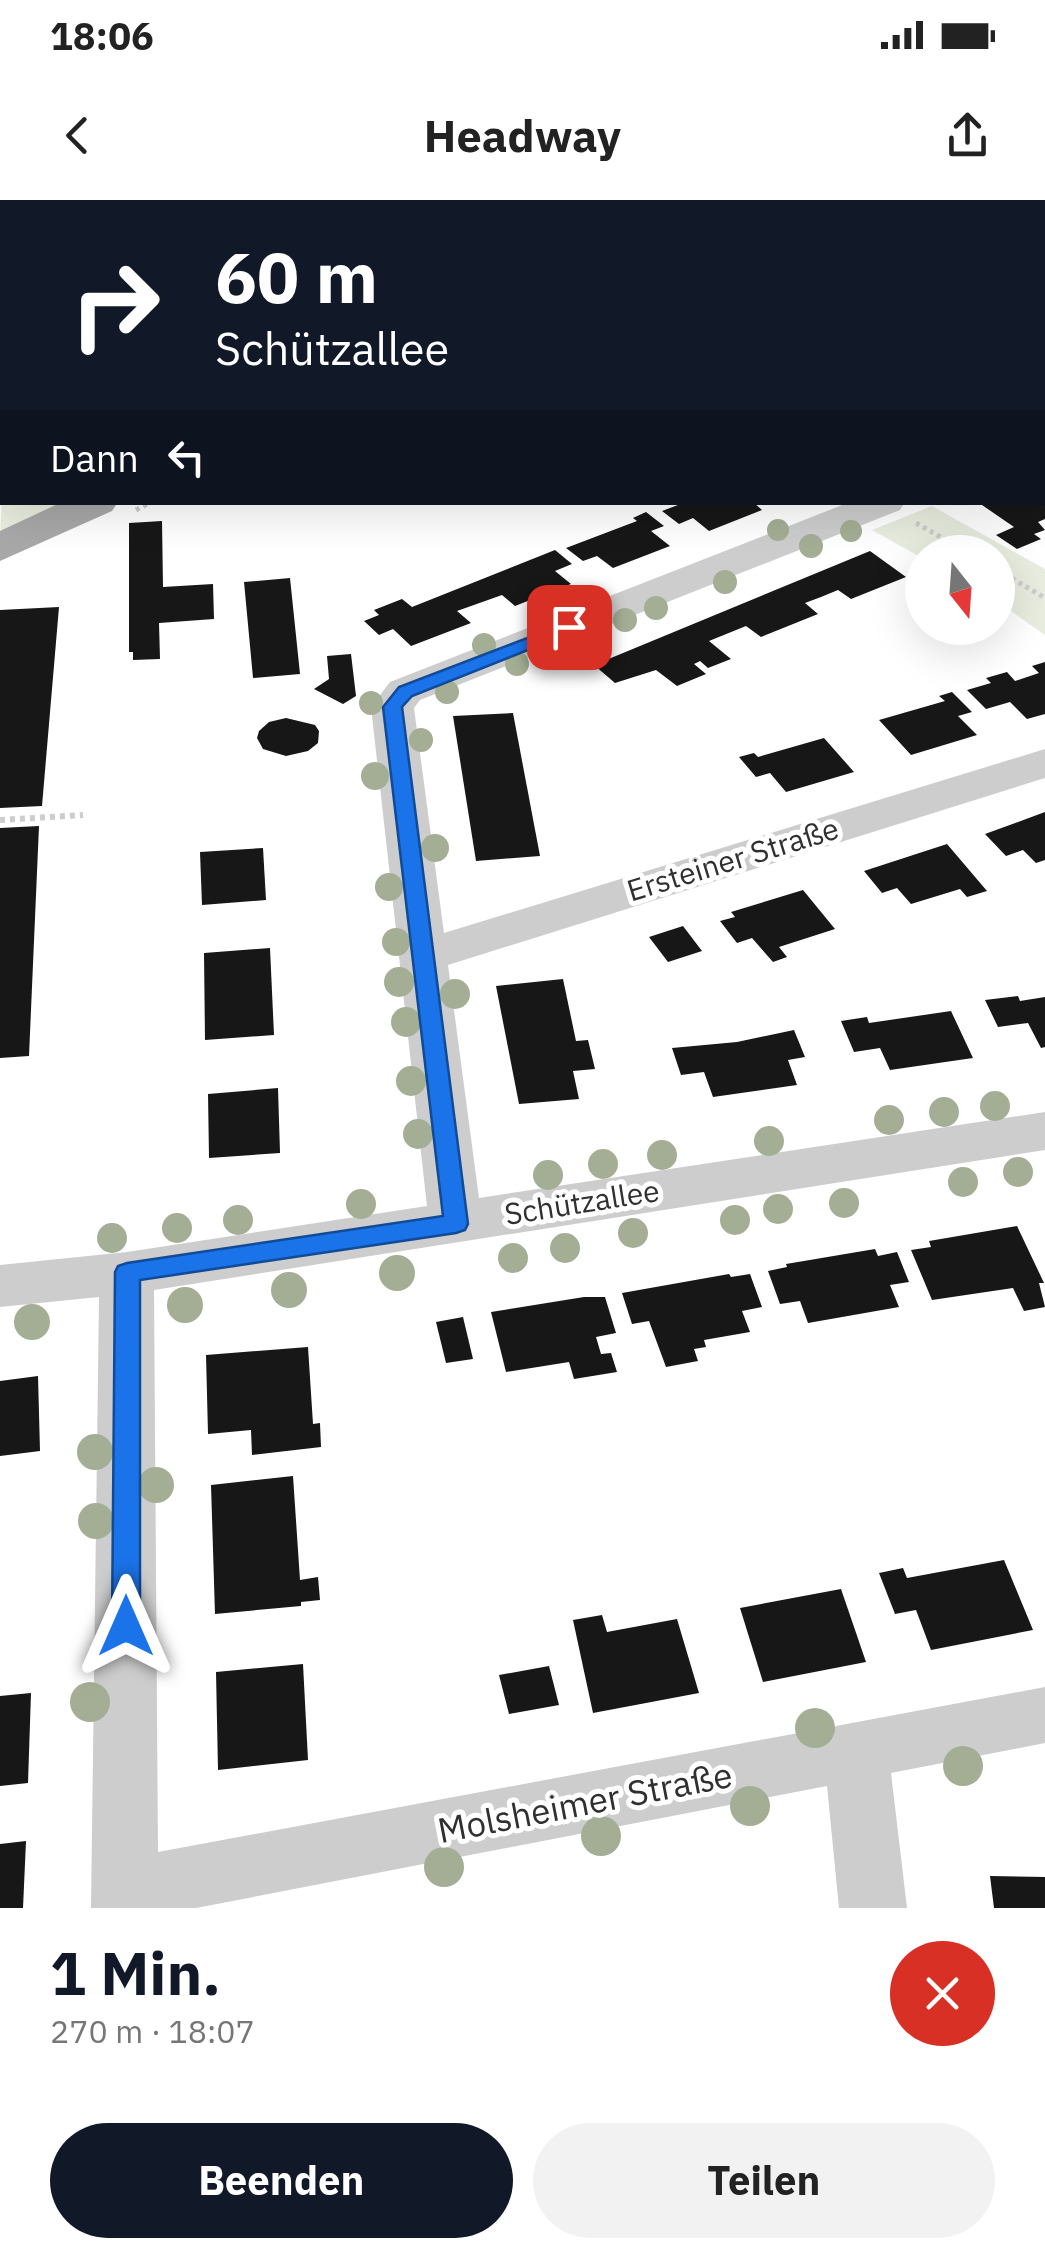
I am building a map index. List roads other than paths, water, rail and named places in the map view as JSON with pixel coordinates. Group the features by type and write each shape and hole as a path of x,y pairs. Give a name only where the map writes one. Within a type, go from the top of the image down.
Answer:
{"main road":[{"path":"0,548 91,505"}],"street":[{"path":"456,1224 392,707 406,692 894,509"},
{"name":"Ersteiner Straße","path":"422,957 1045,763"},
{"name":"Schützallee","path":"0,1286 127,1272 456,1224 1045,1130"},
{"path":"125,1899 127,1272"},
{"name":"Molsheimer Straße","path":"125,1899 1045,1715"},
{"path":"856,1752 873,1908"}]}
